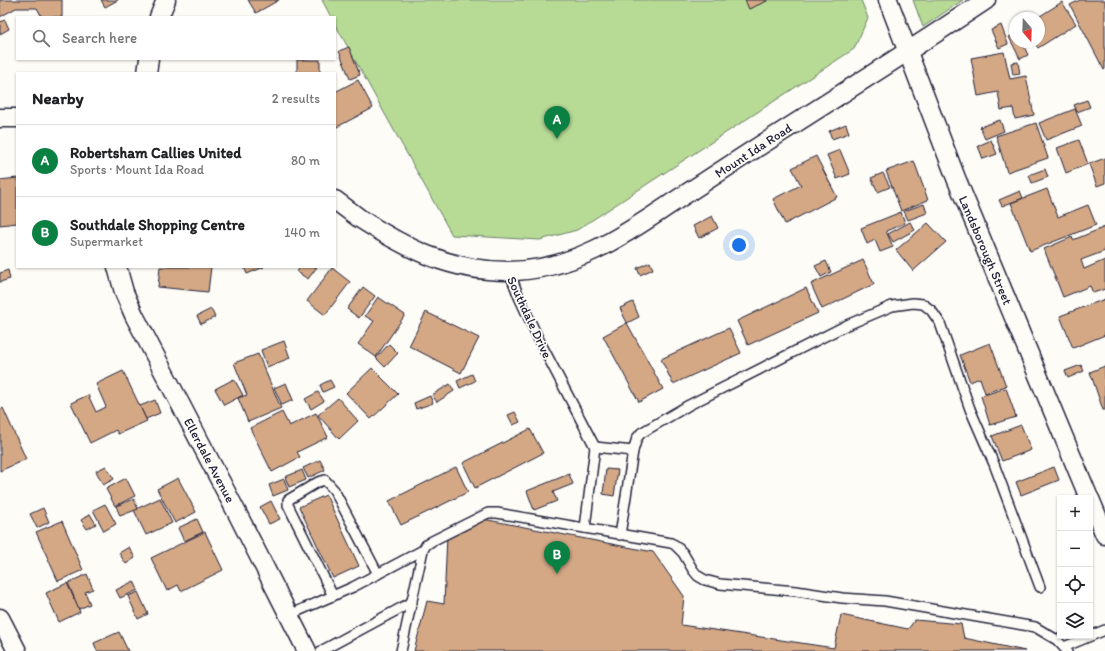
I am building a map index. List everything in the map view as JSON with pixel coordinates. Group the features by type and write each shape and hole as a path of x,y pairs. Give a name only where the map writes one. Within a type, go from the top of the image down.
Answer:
{"street":[{"path":"159,16 166,0"},
{"name":"Landsborough Street","path":"888,0 959,185 1088,495"},
{"name":"Mount Ida Road","path":"509,271 537,268 566,262 589,253 616,239 909,52 986,0"},
{"path":"147,72 149,60"},
{"path":"0,118 16,118"},
{"name":"Southdale Drive","path":"336,201 384,233 416,251 436,259 466,267 509,271"},
{"name":"Ellerdale Avenue","path":"117,268 124,292 134,315 307,651"},
{"name":"Landsborough Street","path":"1093,506 1105,535"},
{"path":"0,618 17,651"}],"lane":[{"name":"Southdale Drive","path":"509,271 535,331 595,447"},
{"path":"620,535 633,451 637,438 641,433 689,405 860,320 892,306 913,303 923,304 931,310 940,324 970,409 994,464 1040,587"},
{"path":"585,528 595,447 633,451"},
{"path":"333,596 288,505 288,500 318,482 325,480 334,490 378,574"},
{"path":"401,651 423,550 426,545 488,513 512,515 661,541 676,545 698,576 705,580 720,584 796,591 842,598 885,601 1035,627 1050,635 1066,649 1105,630"},
{"path":"289,615 333,596 423,550"},
{"path":"321,651 412,602"}],"green space":[{"path":"322,0 861,0 868,18 854,49 577,230 540,240 452,235 336,26 336,16 330,16"},
{"path":"913,0 963,0 923,27"}],"building":[{"path":"0,0 62,0 62,16 41,16 37,8 16,8 0,17"},
{"path":"101,0 118,0 105,7"},
{"path":"248,0 279,0 256,13"},
{"path":"745,0 767,0 767,1 749,9"},
{"path":"1080,0 1105,0 1104,70 1070,5"},
{"path":"1062,2 1076,24 1045,44 1045,13"},
{"path":"5,20 9,29 0,34 0,22"},
{"path":"1001,25 1008,44 999,48 991,30"},
{"path":"349,47 360,75 350,79 339,51"},
{"path":"1014,48 1025,48 1028,55 1020,59"},
{"path":"1004,52 1010,79 1026,76 1034,115 1015,119 1013,108 1001,110 998,92 978,96 971,58"},
{"path":"297,60 320,60 320,72 297,72"},
{"path":"1018,62 1020,74 1013,75 1011,63"},
{"path":"358,80 373,108 336,127 336,91"},
{"path":"1087,100 1090,107 1077,112 1074,105"},
{"path":"1075,109 1082,126 1046,140 1039,123"},
{"path":"1000,120 1004,131 985,139 980,127"},
{"path":"1036,123 1048,158 1007,172 996,136"},
{"path":"846,124 849,133 832,139 829,131"},
{"path":"991,140 997,154 983,159 978,146"},
{"path":"1079,140 1088,164 1066,173 1057,148"},
{"path":"840,150 850,174 837,179 827,155"},
{"path":"816,156 837,197 785,224 773,199 801,185 792,168"},
{"path":"1105,158 1105,183 1097,186 1089,164"},
{"path":"914,161 928,200 901,211 886,171"},
{"path":"1045,169 1048,177 1032,183 1029,175"},
{"path":"883,173 890,187 878,192 871,178"},
{"path":"16,178 16,223 0,225 0,180"},
{"path":"1047,189 1058,217 1088,205 1096,225 1030,251 1011,203"},
{"path":"1020,191 1023,198 1002,206 999,200"},
{"path":"924,204 927,213 908,220 904,211"},
{"path":"901,212 905,223 886,231 893,247 880,252 875,240 867,244 861,228"},
{"path":"712,216 718,228 699,238 693,226"},
{"path":"910,222 915,230 893,242 888,234"},
{"path":"928,223 946,242 913,271 896,250"},
{"path":"1105,227 1105,251 1081,260 1084,269 1105,260 1105,289 1093,293 1090,286 1063,297 1044,249 1072,237 1073,240"},
{"path":"863,260 874,284 822,309 811,284"},
{"path":"826,261 831,272 821,277 815,266"},
{"path":"650,262 653,269 640,275 637,268"},
{"path":"160,268 211,268 208,292 158,287"},
{"path":"244,268 262,268 247,274"},
{"path":"299,268 316,268 308,279 297,272"},
{"path":"332,268 350,282 325,315 307,301"},
{"path":"8,270 10,279 0,282 0,273"},
{"path":"363,287 375,296 359,318 347,309"},
{"path":"806,288 818,313 748,345 737,321"},
{"path":"378,297 405,315 376,357 358,344 374,321 365,316"},
{"path":"1105,299 1105,335 1073,348 1060,316"},
{"path":"633,302 639,317 627,323 620,308"},
{"path":"211,309 215,317 201,324 197,316"},
{"path":"426,312 479,338 461,373 409,346"},
{"path":"627,323 663,389 639,402 603,336"},
{"path":"729,328 741,353 673,384 661,359"},
{"path":"284,341 290,358 267,367 261,350"},
{"path":"990,343 1006,386 985,393 980,378 970,382 960,355"},
{"path":"389,344 398,353 385,367 376,358"},
{"path":"258,354 281,408 248,422 238,398 247,395 234,363"},
{"path":"1081,365 1084,371 1068,378 1065,371"},
{"path":"1105,366 1105,410 1103,410 1090,372"},
{"path":"372,368 398,394 371,419 346,393"},
{"path":"123,371 147,421 118,434 116,430 90,443 71,403 88,395 96,412 106,407 96,384"},
{"path":"472,374 475,381 460,388 457,381"},
{"path":"234,379 243,395 224,405 215,389"},
{"path":"330,380 334,387 323,392 320,385"},
{"path":"286,383 293,400 282,405 274,388"},
{"path":"450,384 454,391 437,402 432,395"},
{"path":"1006,388 1016,417 990,425 981,396"},
{"path":"318,392 324,401 311,409 305,399"},
{"path":"430,396 433,403 416,409 414,403"},
{"path":"338,398 358,421 339,439 318,415"},
{"path":"155,400 160,413 146,419 140,406"},
{"path":"3,408 26,459 0,471 0,410"},
{"path":"282,412 289,426 316,413 328,437 297,452 300,457 272,472 250,428"},
{"path":"515,412 520,422 513,425 508,415"},
{"path":"1021,425 1031,450 1002,461 992,436"},
{"path":"530,429 543,453 475,488 463,463"},
{"path":"320,460 325,470 308,478 303,468"},
{"path":"106,466 114,479 103,485 96,471"},
{"path":"456,467 468,492 401,525 389,501"},
{"path":"1054,467 1059,480 1021,495 1016,482"},
{"path":"606,469 618,470 614,496 603,494"},
{"path":"302,470 306,480 289,487 285,477"},
{"path":"569,474 573,484 553,492 557,501 534,510 527,491"},
{"path":"126,478 135,496 115,506 106,489"},
{"path":"178,478 196,512 175,523 157,489"},
{"path":"284,479 288,490 273,496 269,485"},
{"path":"326,495 359,566 333,578 299,507"},
{"path":"160,498 172,523 146,535 134,510"},
{"path":"134,499 138,509 120,516 116,506"},
{"path":"271,501 280,519 269,524 260,507"},
{"path":"105,504 116,524 104,531 93,510"},
{"path":"43,508 49,522 37,528 30,514"},
{"path":"90,514 96,524 87,529 81,520"},
{"path":"197,519 203,532 184,541 178,528"},
{"path":"483,519 653,552 684,596 681,625 834,648 841,615 908,629 915,620 961,624 964,638 1025,651 414,651 427,601 444,604 447,536"},
{"path":"62,521 83,570 58,581 36,532"},
{"path":"205,532 223,570 181,591 178,585 167,591 151,558"},
{"path":"129,547 135,558 126,564 119,553"},
{"path":"87,574 93,589 85,592 90,604 79,609 68,583"},
{"path":"134,581 138,590 120,598 116,590"},
{"path":"67,583 80,612 59,622 46,593"},
{"path":"138,592 148,614 138,619 128,596"},
{"path":"119,632 128,651 97,651 94,643"}],"place":[{"name":"Robertsham Callies United","path":"557,139"},
{"name":"Southdale Shopping Centre","path":"557,574"}]}
